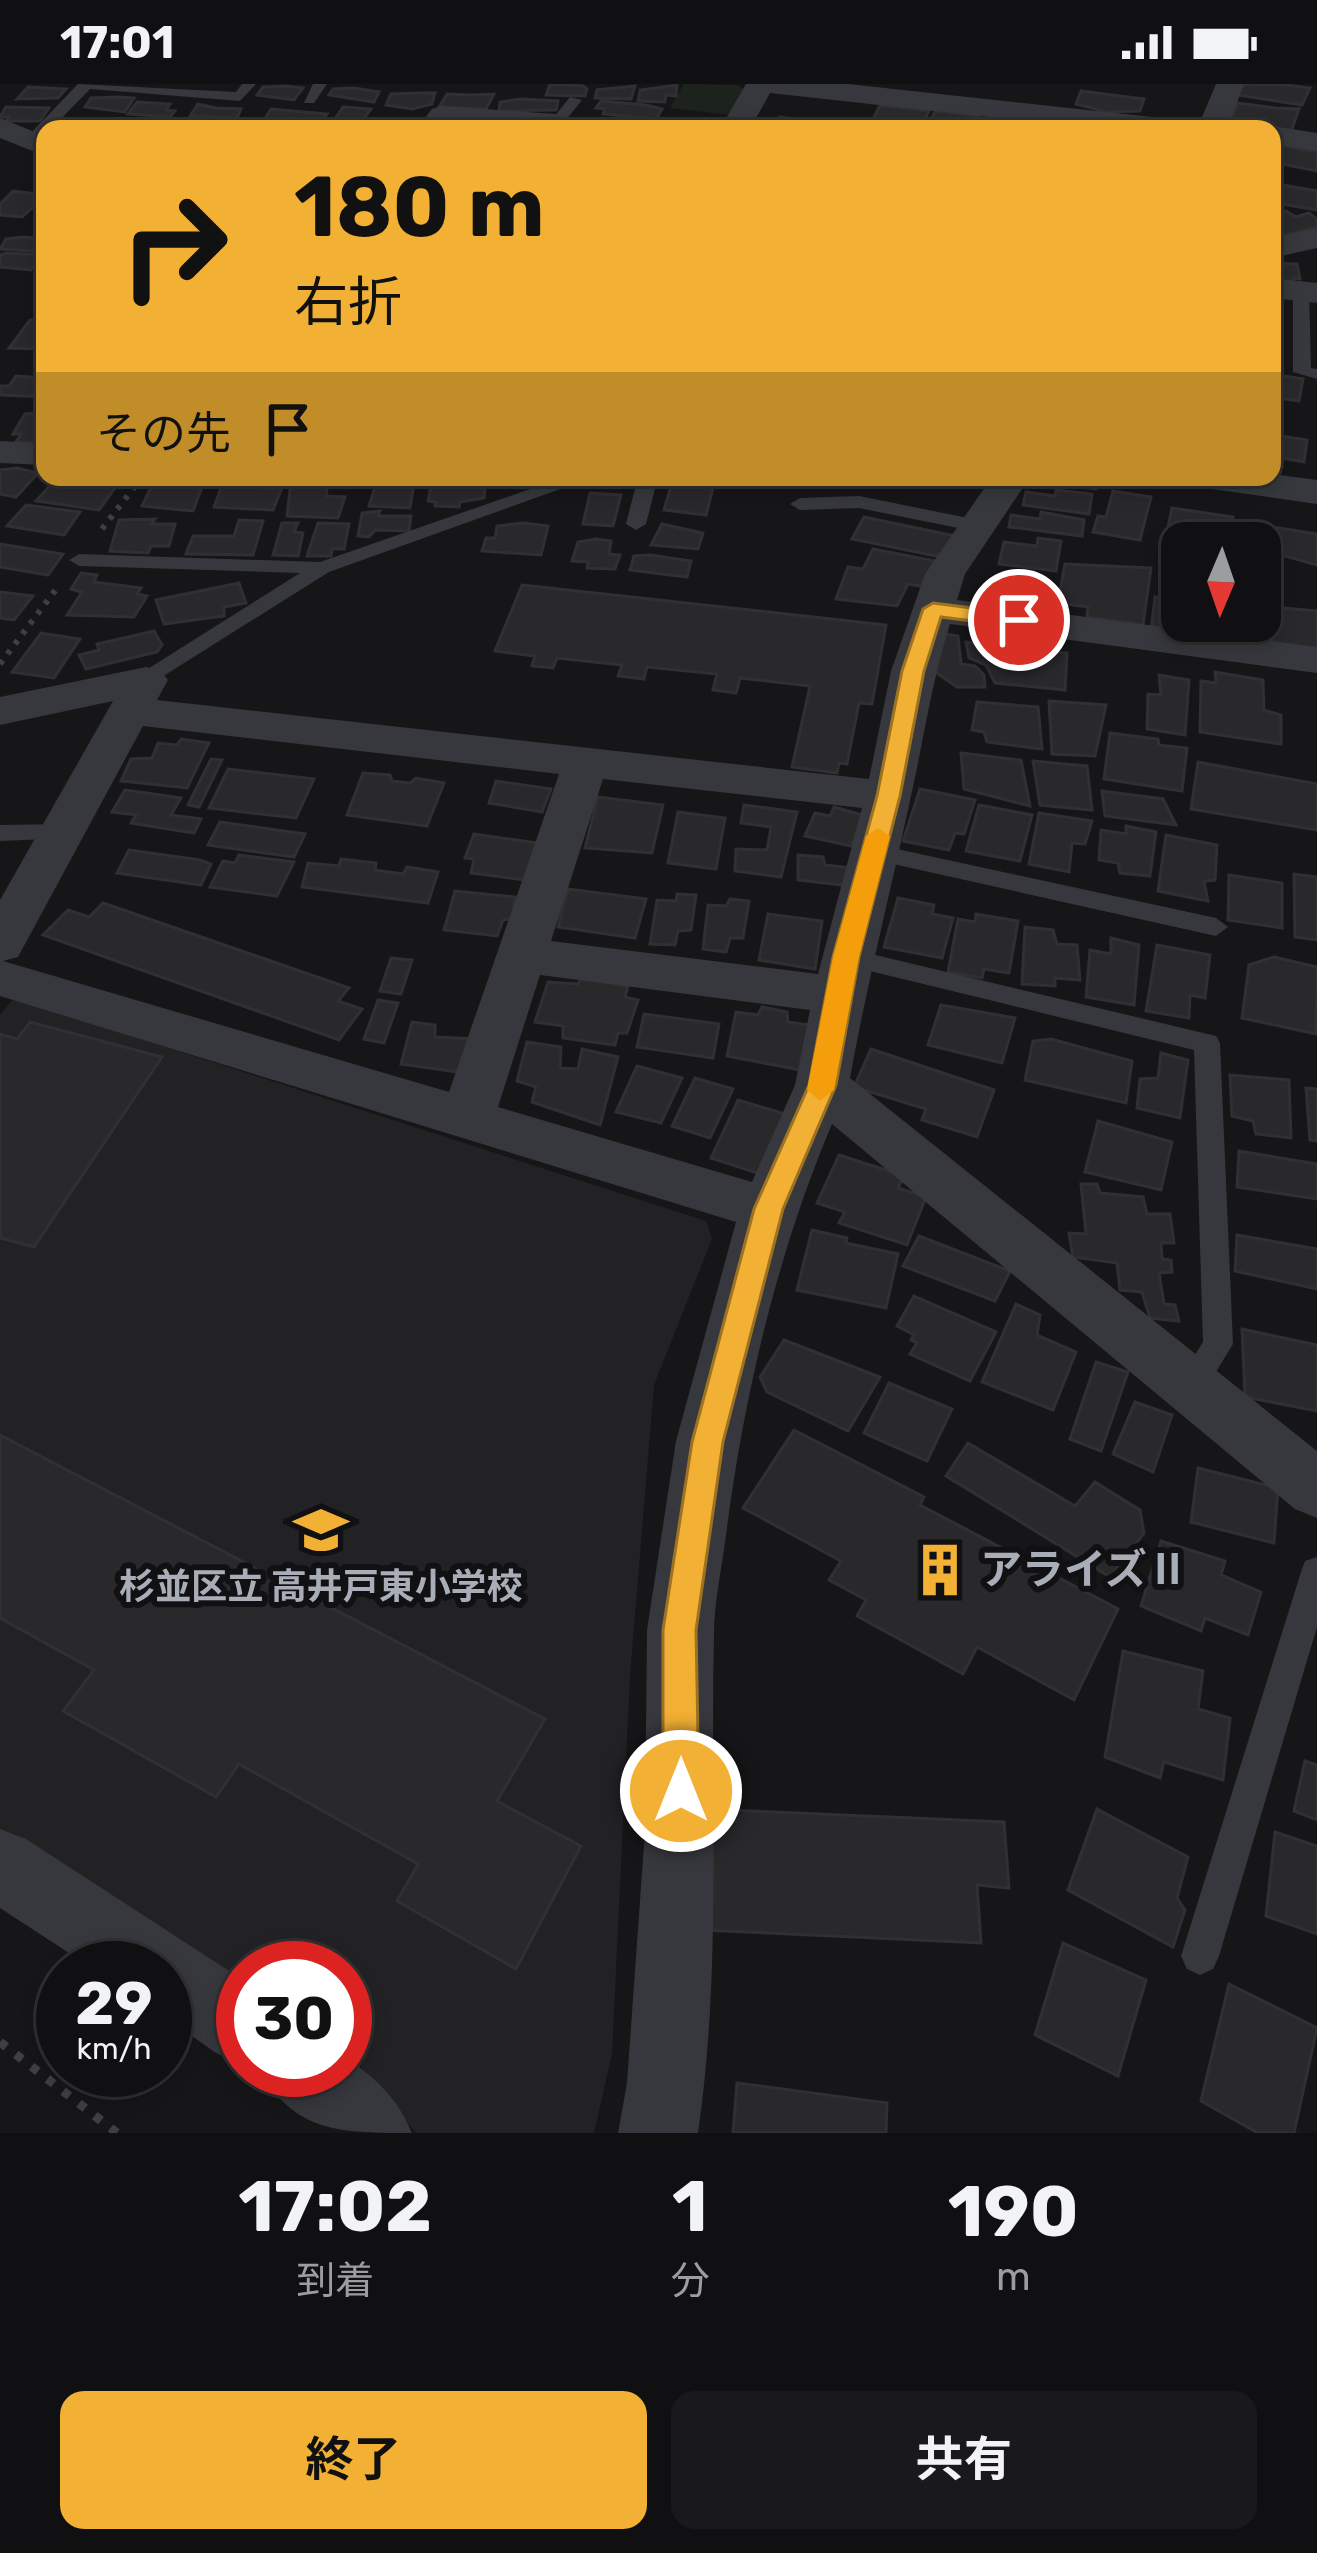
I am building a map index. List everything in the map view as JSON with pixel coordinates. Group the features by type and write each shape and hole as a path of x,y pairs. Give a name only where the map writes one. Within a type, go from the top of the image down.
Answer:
{"street":[{"path":"741,120 764,84 1097,120"},
{"path":"1221,120 1230,84"},
{"path":"438,120 442,115 561,117"},
{"path":"0,127 36,143"},
{"path":"1281,136 1317,142"},
{"path":"1281,246 1317,238"},
{"path":"0,452 36,454"},
{"path":"658,2133 666,2083 681,1832 680,1630 707,1442 768,1209 822,1085 913,671 945,574 1005,486"},
{"path":"1275,486 1317,492"},
{"path":"933,609 1317,660"},
{"path":"0,711 138,695 586,762 888,796"},
{"path":"0,944 138,695"},
{"path":"466,1118 586,762"},
{"path":"523,956 843,976"},
{"path":"0,979 768,1209"},
{"path":"822,1085 1317,1490"},
{"path":"0,1864 118,1941"},
{"path":"335,2097 372,2133"}],"lane":[{"path":"57,120 86,84 240,97 249,84"},
{"path":"309,100 320,84"},
{"path":"1297,290 1301,372 1317,374"},
{"path":"138,695 322,568 558,486"},
{"path":"636,524 646,486"},
{"path":"800,505 859,502 978,526"},
{"path":"79,560 322,568"},
{"path":"0,833 64,832"},
{"path":"874,852 1216,927"},
{"path":"843,976 1207,1043 1218,1344 1189,1389"},
{"path":"1200,1956 1317,1572"}],"path":[{"path":"0,2042 117,2133"}],"shaded area":[{"path":"684,84 737,85 747,92 730,115 670,108"},
{"name":"杉並区立 高井戸東小学校","path":"14,998 706,1221 712,1239 654,1385 630,1676 612,2054 594,2133 416,2133 372,2080 372,1941 216,1941 216,1970 192,1955 192,1941 171,1941 0,1829 0,1015"}],"building":[{"path":"550,84 587,89 585,96 546,95"},
{"path":"1244,84 1310,88 1302,105 1238,95"},
{"path":"677,85 676,96 666,95 665,102 638,101 640,90"},
{"path":"635,86 631,99 595,98 597,90"},
{"path":"28,87 66,89 58,98 17,99"},
{"path":"263,87 303,88 294,100 257,95"},
{"path":"333,89 379,92 374,102 329,95"},
{"path":"1081,91 1144,99 1140,111 1107,112 1076,104"},
{"path":"435,93 432,104 412,109 386,105 391,94"},
{"path":"447,94 494,94 486,109 439,107"},
{"path":"91,98 134,98 125,112 85,107"},
{"path":"558,101 556,110 499,111 500,102"},
{"path":"601,101 662,109 656,119 603,114 605,109 596,108"},
{"path":"137,102 170,104 166,110 175,111 170,117 128,114"},
{"path":"1238,103 1299,109 1291,132 1281,131 1281,120 1231,120"},
{"path":"198,104 241,109 237,118 190,116"},
{"path":"880,105 929,111 924,120 872,120"},
{"path":"6,107 49,108 36,121 0,117"},
{"path":"343,107 371,109 362,120 334,120"},
{"path":"271,109 327,114 322,120 264,120"},
{"path":"935,111 980,116 978,120 931,120"},
{"path":"1281,146 1317,152 1317,171 1281,164"},
{"path":"1283,185 1317,191 1317,210 1281,204"},
{"path":"13,191 36,194 36,204 22,217 0,215 0,204"},
{"path":"1281,212 1296,217 1309,213 1317,219 1317,227 1281,236"},
{"path":"36,238 36,251 0,249 6,239"},
{"path":"0,255 36,255 36,264 31,270 0,267"},
{"path":"1281,263 1297,264 1300,279 1293,278 1294,284 1281,283"},
{"path":"30,320 36,320 36,349 9,348"},
{"path":"1281,375 1303,379 1299,401 1281,398"},
{"path":"16,376 36,377 36,397 0,395 0,386 9,386"},
{"path":"36,413 36,444 16,442 21,434 13,434 25,414"},
{"path":"1281,436 1307,440 1304,462 1281,458"},
{"path":"17,468 36,475 16,497 0,494 0,470"},
{"path":"50,486 115,488 99,510 36,501"},
{"path":"152,486 202,487 193,511 142,506"},
{"path":"222,486 282,488 273,510 214,507"},
{"path":"290,486 327,486 326,496 345,497 338,518 287,516"},
{"path":"414,486 410,508 369,506 375,487 366,487"},
{"path":"431,486 485,486 484,498 460,502 459,507 428,501"},
{"path":"671,486 713,488 706,515 664,510"},
{"path":"1056,490 1092,494 1089,514 1023,505 1026,492 1055,496"},
{"path":"1113,491 1151,497 1140,540 1093,532 1098,516 1106,517"},
{"path":"590,493 621,495 613,526 583,524"},
{"path":"26,505 80,512 64,535 7,526"},
{"path":"1172,508 1233,517 1232,522 1169,522"},
{"path":"380,511 378,516 411,516 409,531 375,530 369,537 358,536 362,513"},
{"path":"1041,512 1084,520 1082,536 1009,527 1011,515 1040,519"},
{"path":"864,517 956,536 946,558 852,539"},
{"path":"155,519 151,524 175,524 169,546 151,546 148,553 110,551 119,520"},
{"path":"239,520 263,521 253,555 186,554 193,536 234,536"},
{"path":"282,523 298,523 294,532 303,533 298,556 273,555"},
{"path":"318,523 349,524 344,549 332,549 331,556 307,556"},
{"path":"662,524 703,533 698,549 651,545"},
{"path":"497,526 548,526 541,555 482,551 486,538 495,538"},
{"path":"1281,528 1317,534 1317,565 1281,555"},
{"path":"1038,538 1061,541 1056,571 999,564 1004,542 1037,546"},
{"path":"611,541 609,554 620,555 615,569 587,568 588,562 572,561 578,542"},
{"path":"0,544 63,554 48,575 0,567"},
{"path":"873,549 940,562 926,587 908,584 897,606 836,599 848,567 863,569"},
{"path":"634,556 691,561 687,577 630,570"},
{"path":"1065,564 1151,568 1143,625 1087,617 1088,607 1058,603"},
{"path":"81,573 97,575 94,582 141,588 137,594 147,596 134,617 67,615 82,592 71,589"},
{"path":"995,580 1054,588 1048,615 978,611 984,586 992,586"},
{"path":"239,583 246,603 224,607 224,616 164,624 156,600"},
{"path":"522,585 886,625 872,704 859,703 847,764 839,763 837,773 792,767 810,686 740,678 736,693 713,690 717,674 647,667 644,679 618,676 622,665 557,658 553,668 532,666 535,656 495,651"},
{"path":"0,592 33,596 14,620 0,618"},
{"path":"1155,597 1161,598 1161,632 1151,631"},
{"path":"1281,608 1317,611 1317,650 1260,642 1281,642"},
{"path":"154,631 162,645 157,652 86,669 79,655 99,650 97,644"},
{"path":"41,633 80,639 54,678 12,672"},
{"path":"938,633 958,636 961,664 975,666 984,675 985,687 957,687 934,671"},
{"path":"966,642 1067,653 1065,690 995,683 986,665 969,658"},
{"path":"1215,672 1263,680 1264,710 1281,715 1281,744 1200,732 1201,681 1216,683"},
{"path":"1159,675 1189,680 1185,735 1147,729 1148,694 1161,695"},
{"path":"1049,701 1106,705 1095,756 1052,754"},
{"path":"977,702 1038,707 1042,749 987,742 984,732 972,730"},
{"path":"1110,733 1187,748 1182,791 1104,779"},
{"path":"181,739 209,743 187,788 121,781 131,759 152,758 158,743 177,745"},
{"path":"961,753 1021,760 1030,806 964,789"},
{"path":"211,759 222,760 199,807 188,805"},
{"path":"1033,761 1087,766 1092,810 1040,805"},
{"path":"1198,762 1317,784 1317,830 1191,809"},
{"path":"228,769 314,779 296,818 209,808"},
{"path":"363,773 390,775 392,781 410,783 416,778 444,783 427,826 347,815"},
{"path":"496,781 551,789 542,812 489,803"},
{"path":"920,789 975,800 964,834 955,833 949,850 903,841"},
{"path":"125,790 181,798 171,815 201,819 194,833 131,823 136,815 112,812"},
{"path":"1102,791 1163,799 1176,825 1105,816"},
{"path":"598,797 663,805 652,853 585,848"},
{"path":"744,805 797,812 781,877 735,871 736,849 767,850 771,827 741,823"},
{"path":"979,805 1032,815 1020,861 966,851"},
{"path":"834,807 863,815 851,846 805,836 815,813 830,816"},
{"path":"678,812 725,818 716,869 668,863"},
{"path":"1039,813 1092,821 1085,844 1072,843 1069,872 1029,864"},
{"path":"220,822 305,834 294,857 208,845"},
{"path":"1126,826 1156,832 1150,876 1120,873 1118,863 1099,860 1101,830 1126,834"},
{"path":"474,834 537,843 525,880 471,873 474,859 465,858"},
{"path":"1166,835 1217,845 1215,880 1204,881 1208,901 1158,891"},
{"path":"129,850 211,864 201,885 117,873"},
{"path":"239,855 294,862 277,896 210,887 223,861 235,863"},
{"path":"798,855 823,857 825,865 852,868 850,886 798,880"},
{"path":"341,859 376,863 375,870 403,874 407,867 438,872 428,903 302,887 308,863 339,866"},
{"path":"1294,874 1317,877 1317,940 1295,937"},
{"path":"1229,875 1282,883 1282,928 1228,920"},
{"path":"568,889 646,899 635,938 558,927"},
{"path":"455,891 515,897 513,918 503,920 497,936 444,930"},
{"path":"677,894 696,895 691,930 678,931 675,945 650,944 657,900 676,901"},
{"path":"898,898 934,905 932,914 953,918 942,958 884,947"},
{"path":"730,899 749,901 743,938 730,938 726,952 703,949 708,905 726,906"},
{"path":"103,903 349,988 338,1001 362,1009 339,1040 43,935 68,910 89,917"},
{"path":"768,914 822,921 815,969 759,960"},
{"path":"976,914 1018,921 1009,973 984,969 982,978 948,972 958,919 975,922"},
{"path":"1025,927 1053,930 1057,944 1077,945 1080,980 1055,978 1055,986 1022,984"},
{"path":"1111,938 1139,945 1134,1005 1086,997 1090,950 1111,954"},
{"path":"1157,945 1210,955 1205,998 1190,995 1189,1018 1146,1011"},
{"path":"1274,957 1317,967 1316,1034 1242,1018 1249,965"},
{"path":"391,958 412,960 401,994 380,991"},
{"path":"582,977 628,986 625,997 638,1000 627,1033 618,1033 615,1045 563,1038 563,1026 535,1022 548,982 578,984"},
{"path":"378,1000 398,1003 384,1043 364,1039"},
{"path":"941,1005 1015,1018 1002,1063 928,1045"},
{"path":"762,1007 787,1012 788,1022 809,1025 800,1070 727,1056 736,1012 758,1015"},
{"path":"644,1014 719,1024 713,1058 637,1047"},
{"path":"30,1022 162,1057 34,1247 0,1238 0,1034 17,1039"},
{"path":"412,1022 435,1025 435,1037 476,1039 465,1073 401,1064"},
{"path":"1051,1039 1132,1061 1126,1103 1025,1080 1033,1041"},
{"path":"527,1042 561,1047 560,1068 578,1069 582,1049 618,1057 600,1125 532,1102 536,1087 517,1081"},
{"path":"871,1049 994,1090 977,1137 922,1120 926,1109 854,1087"},
{"path":"1161,1053 1188,1060 1180,1118 1137,1108 1140,1079 1158,1078"},
{"path":"637,1066 682,1078 661,1123 616,1112"},
{"path":"1230,1075 1289,1080 1291,1138 1256,1134 1253,1121 1232,1116"},
{"path":"695,1078 733,1089 710,1138 672,1126"},
{"path":"1306,1088 1317,1089 1317,1141 1310,1140"},
{"path":"738,1100 785,1114 757,1173 711,1158"},
{"path":"1098,1121 1172,1142 1161,1190 1085,1172"},
{"path":"1239,1151 1317,1164 1317,1199 1237,1187"},
{"path":"839,1155 904,1176 898,1188 926,1197 907,1245 839,1223 845,1212 817,1203"},
{"path":"1081,1184 1097,1184 1100,1193 1143,1197 1147,1214 1170,1214 1174,1243 1161,1243 1162,1259 1171,1260 1172,1272 1159,1273 1164,1304 1175,1305 1179,1321 1150,1318 1142,1292 1120,1290 1117,1263 1073,1257 1069,1233 1086,1234"},
{"path":"812,1230 898,1254 886,1308 797,1290"},
{"path":"1237,1235 1317,1249 1317,1289 1235,1271"},
{"path":"919,1236 1010,1271 995,1301 903,1266"},
{"path":"914,1296 996,1332 970,1381 910,1354 917,1343 911,1340 914,1335 897,1326"},
{"path":"1016,1304 1040,1315 1037,1335 1076,1352 1053,1410 982,1382"},
{"path":"1242,1329 1317,1345 1317,1411 1245,1397"},
{"path":"784,1340 880,1377 848,1431 767,1392 760,1377"},
{"path":"1096,1362 1128,1372 1101,1451 1070,1439"},
{"path":"889,1383 952,1409 927,1461 864,1433"},
{"path":"1135,1402 1172,1415 1153,1472 1113,1454"},
{"name":"アライズⅡ","path":"794,1430 924,1497 920,1505 1118,1609 1074,1700 977,1647 963,1674 857,1616 866,1600 829,1580 841,1561 743,1508"},
{"path":"0,1435 545,1719 497,1801 581,1846 516,1969 397,1901 418,1864 239,1764 216,1797 63,1711 94,1670 0,1618"},
{"path":"968,1443 1075,1506 1095,1482 1140,1510 1144,1533 1110,1577 946,1476"},
{"path":"1198,1468 1278,1488 1274,1543 1191,1522"},
{"path":"1161,1541 1225,1561 1221,1575 1261,1592 1248,1635 1205,1618 1201,1631 1141,1606"},
{"path":"1123,1651 1203,1671 1198,1709 1230,1718 1223,1780 1164,1762 1160,1778 1105,1757"},
{"path":"1305,1761 1317,1765 1317,1820 1294,1811"},
{"path":"707,1809 1004,1822 1009,1888 977,1885 981,1943 704,1930"},
{"path":"1097,1809 1188,1857 1177,1898 1185,1910 1173,1947 1068,1890"},
{"path":"1275,1832 1317,1846 1317,1934 1266,1916"},
{"path":"1063,1943 1146,1980 1118,2076 1035,2035"},
{"path":"1229,1984 1317,2028 1294,2133 1258,2133 1201,2101"},
{"path":"737,2083 887,2103 886,2133 733,2133"}],"slow traffic":[{"path":"820,1090 846,957 878,836"}],"place":[{"name":"杉並区立 高井戸東小学校","path":"321,1530"},
{"name":"アライズⅡ","path":"940,1570"}],"route":[{"path":"681,1791 680,1630 707,1442 768,1209 822,1085 846,957 888,796 913,671 933,609 1019,620"}]}
